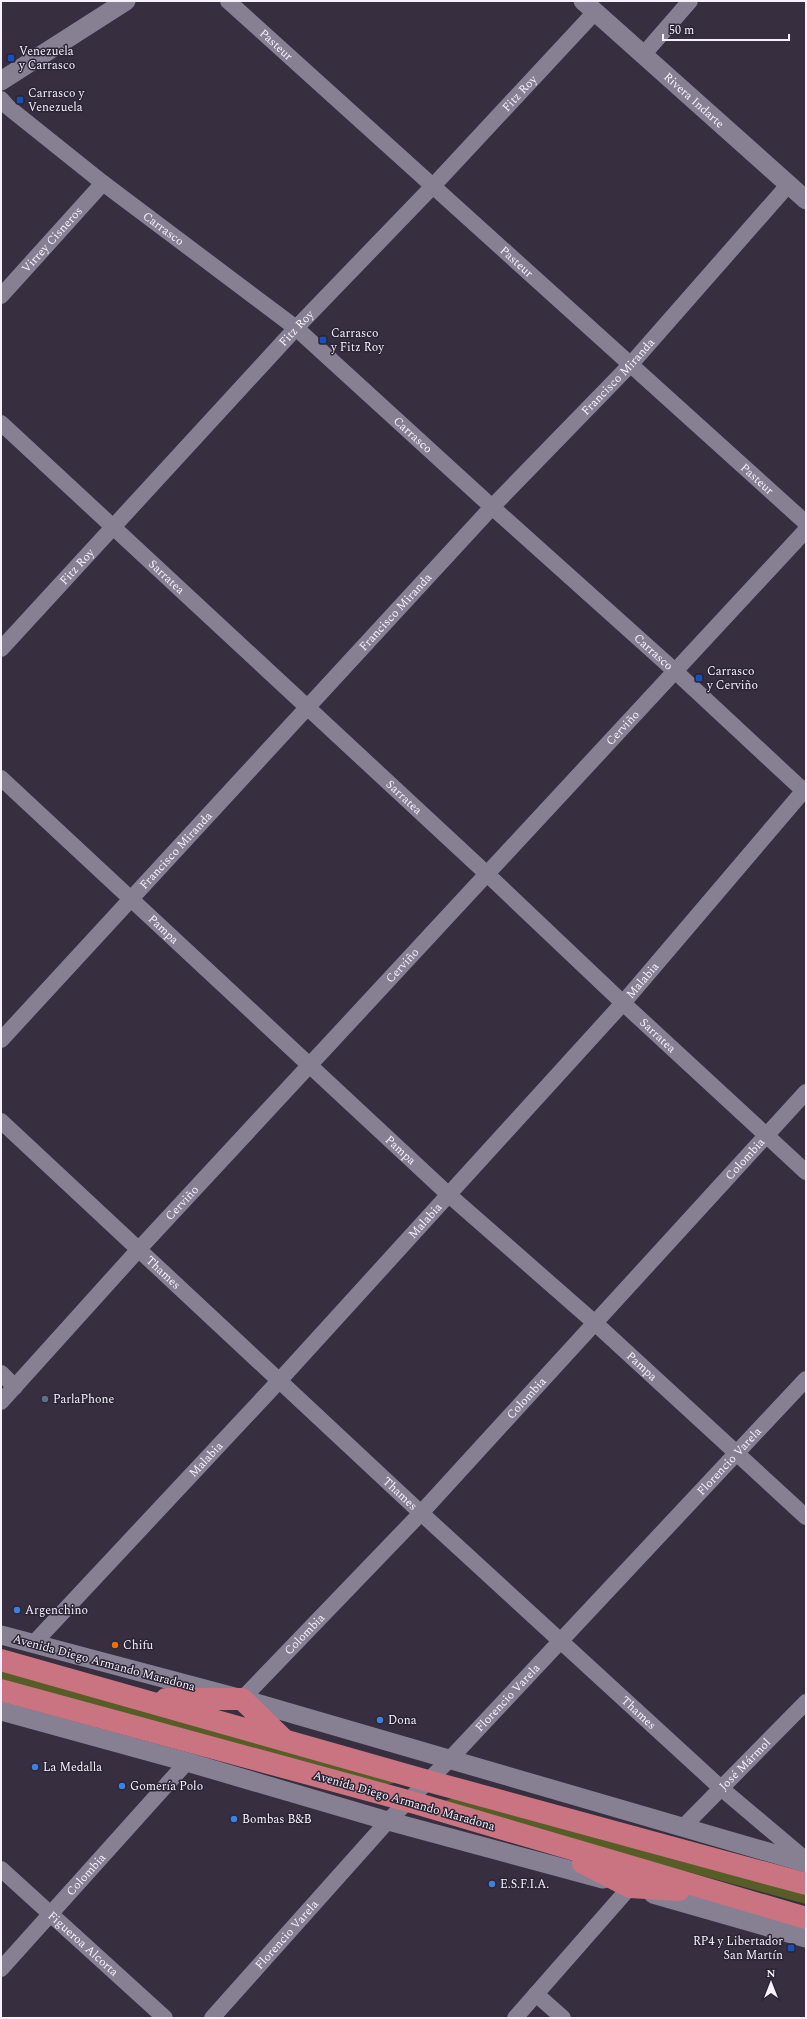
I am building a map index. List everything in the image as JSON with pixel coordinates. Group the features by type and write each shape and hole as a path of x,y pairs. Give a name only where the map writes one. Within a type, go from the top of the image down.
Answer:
{"main road":[{"name":"Avenida Diego Armando Maradona","path":"1,1660 428,1781 806,1884"},
{"path":"137,1698 242,1699 284,1740"},
{"name":"Avenida Diego Armando Maradona","path":"3,1703 408,1801 806,1918"},
{"path":"534,1838 630,1887 718,1892"}],"street":[{"path":"1,81 126,1"},
{"name":"Pasteur","path":"228,1 806,523"},
{"path":"643,55 690,1"},
{"name":"Fitz Roy","path":"1,649 296,328 433,186 589,7"},
{"name":"Rivera Indarte","path":"589,7 806,200"},
{"name":"Carrasco","path":"1,99 8,107 103,183 296,328 675,671 805,791"},
{"name":"Virrey Cisneros","path":"1,296 103,183"},
{"name":"Francisco Miranda","path":"1,1040 492,507 631,364 789,184"},
{"name":"Sarratea","path":"1,423 112,528 308,708 806,1172"},
{"name":"Cerviño","path":"1,1402 308,1065 806,530"},
{"name":"Pampa","path":"1,778 449,1195 595,1323 806,1517"},
{"name":"Malabia","path":"34,1644 279,1381 623,1003 805,791"},
{"name":"Colombia","path":"242,1699 421,1513 806,1092"},
{"name":"Thames","path":"1,1121 421,1513 722,1789 806,1860"},
{"path":"1,1373 15,1387"},
{"name":"Florencio Varela","path":"212,2018 388,1821 449,1760 806,1379"},
{"name":"Avenida Diego Armando Maradona","path":"1,1635 242,1699 806,1863"},
{"name":"José Mármol","path":"683,1828 806,1702"},
{"name":"Avenida Diego Armando Maradona","path":"3,1703 187,1762 388,1821 630,1887 806,1938"},
{"name":"Colombia","path":"1,1969 187,1762"},
{"name":"Figueroa Alcorta","path":"1,1869 164,2018"},
{"path":"515,2018 630,1887"},
{"path":"536,1994 563,2018"}],"green space":[{"path":"1,1669 397,1782 387,1785 1,1679"},
{"path":"456,1798 806,1895 806,1904 453,1808 446,1800"}],"place":[{"name":"Venezuela y Carrasco","path":"11,58"},
{"name":"Carrasco y Venezuela","path":"20,100"},
{"name":"Carrasco y Fitz Roy","path":"323,340"},
{"name":"Carrasco y Cerviño","path":"699,678"},
{"name":"ParlaPhone","path":"45,1399"},
{"name":"Argenchino","path":"17,1610"},
{"name":"Chifu","path":"115,1645"},
{"name":"Dona","path":"380,1720"},
{"name":"La Medalla","path":"35,1767"},
{"name":"Gomería Polo","path":"122,1786"},
{"name":"Bombas B&B","path":"234,1819"},
{"name":"E.S.F.I.A.","path":"492,1884"},
{"name":"RP4 y Libertador San Martín","path":"791,1948"}]}
